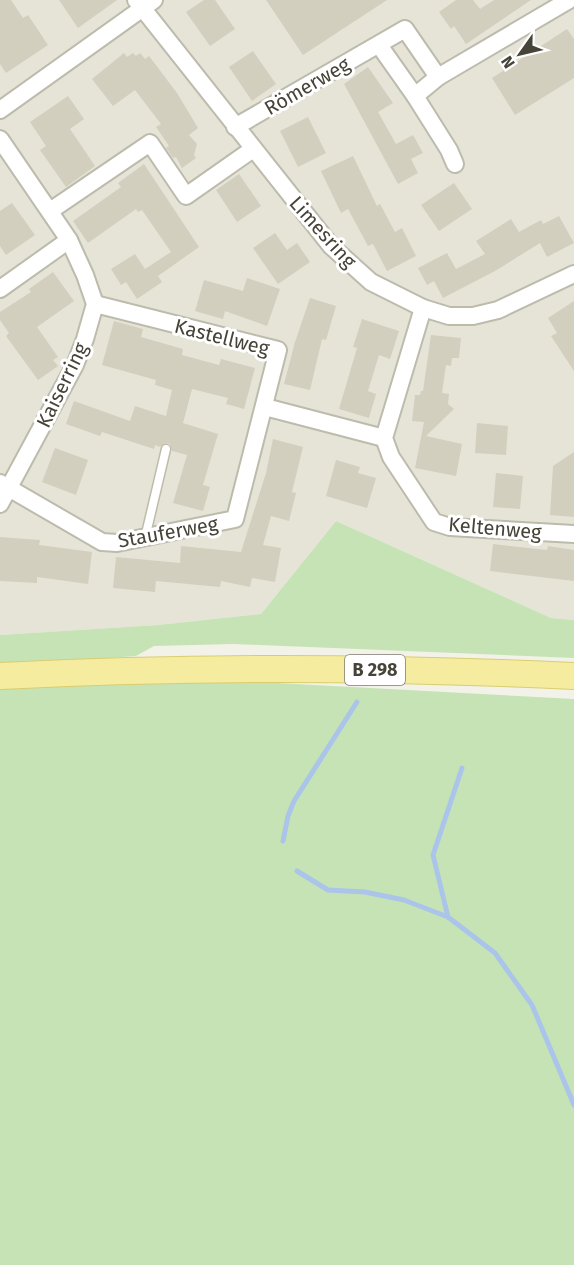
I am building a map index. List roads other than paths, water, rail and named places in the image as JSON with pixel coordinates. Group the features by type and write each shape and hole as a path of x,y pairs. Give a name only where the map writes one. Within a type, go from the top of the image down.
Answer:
{"main road":[{"name":"B 298","path":"0,676 175,670 360,669 574,676"}],"street":[{"path":"415,96 438,77 569,0"},
{"name":"Limesring","path":"0,110 144,3 235,127 331,246 371,282 423,308 449,316 472,316 498,309 574,274"},
{"name":"Römerweg","path":"235,127 405,29 438,77"},
{"path":"379,45 415,96 449,150 455,164"},
{"path":"0,139 69,240 95,304"},
{"path":"50,212 150,143 186,196 253,149"},
{"path":"0,288 69,240"},
{"name":"Kastellweg","path":"95,304 278,351 265,407"},
{"name":"Kaiserring","path":"0,504 4,486 75,365 86,339 95,304"},
{"path":"265,407 384,438 423,308"},
{"name":"Stauferweg","path":"4,486 102,542 117,543 235,519 265,407"},
{"name":"Keltenweg","path":"384,438 391,457 434,522 450,527 574,534"}],"lane":[{"path":"145,538 166,448"}],"waterway":[{"path":"283,841 288,816 294,801 357,702"},
{"path":"462,768 433,855 448,917 495,953 532,1005 574,1105"},
{"path":"297,871 328,890 365,892 404,900 448,917"}]}
